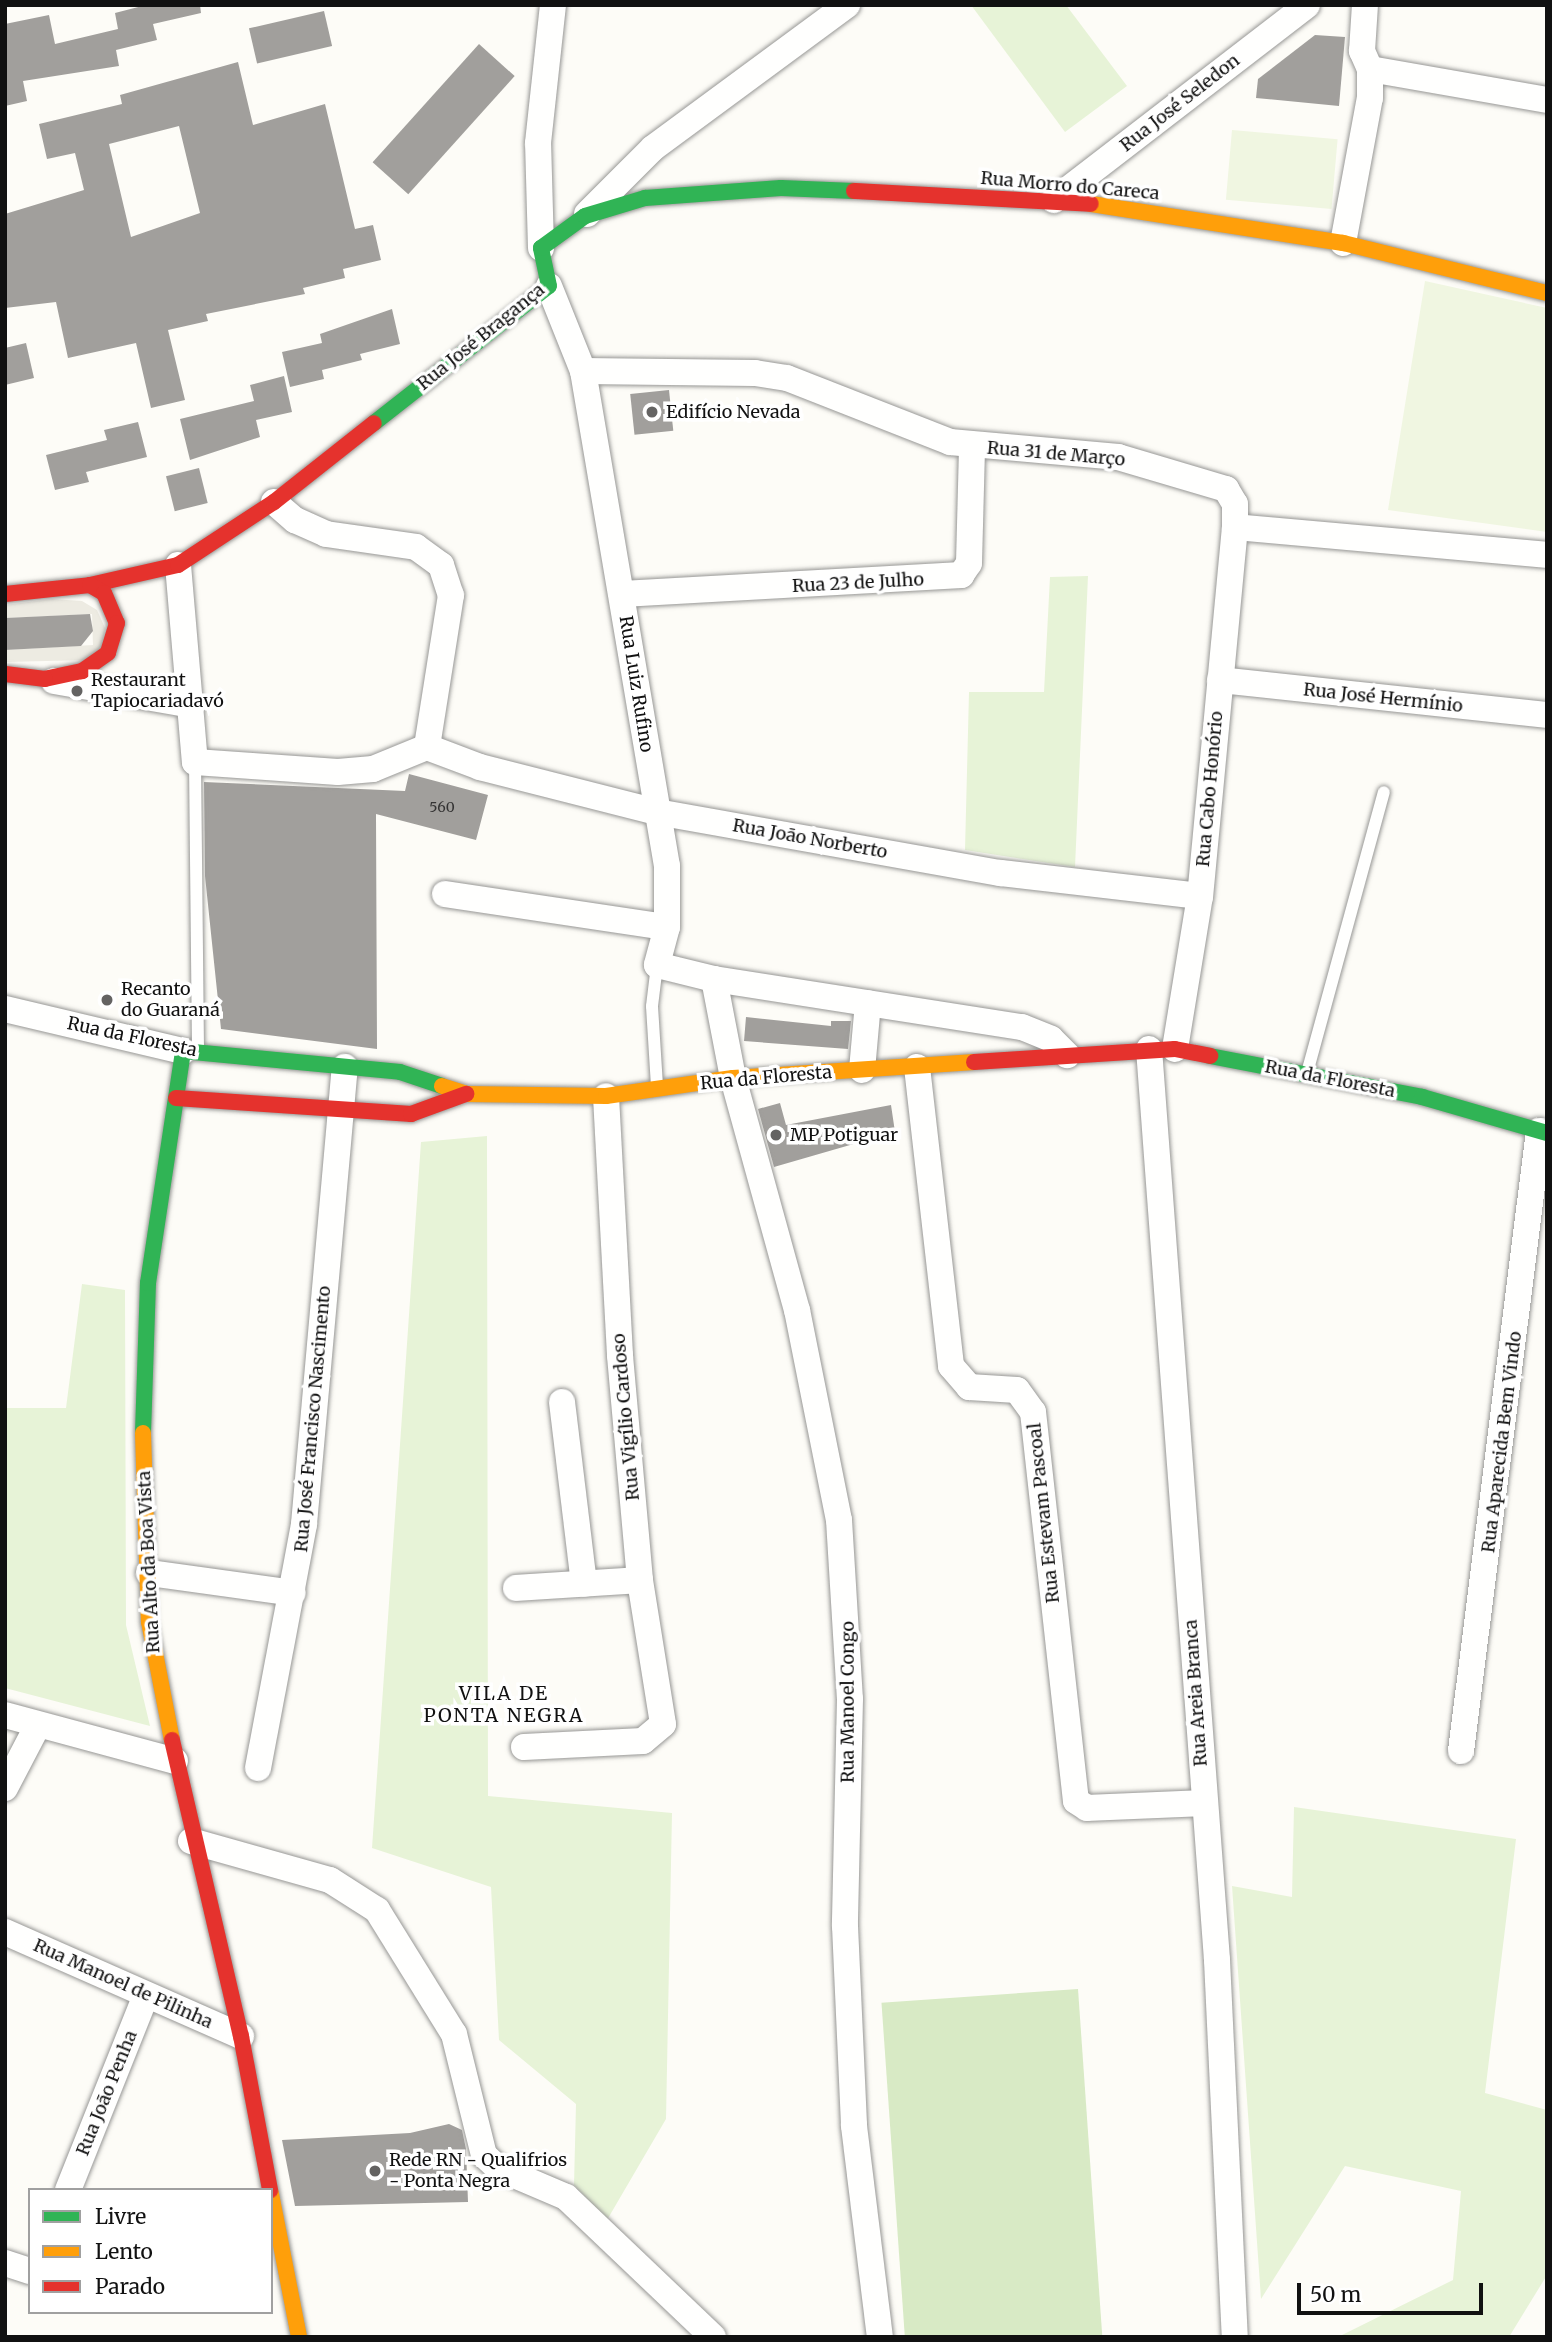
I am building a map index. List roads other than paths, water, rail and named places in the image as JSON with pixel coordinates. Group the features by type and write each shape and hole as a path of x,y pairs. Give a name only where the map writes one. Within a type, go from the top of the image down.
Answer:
{"street":[{"path":"541,248 538,143 553,5"},
{"path":"541,248 585,216 653,148 847,5"},
{"name":"Rua José Seledon","path":"1054,200 1307,5"},
{"path":"1343,243 1367,125 1370,69 1362,51 1365,5"},
{"path":"1370,69 1547,100"},
{"name":"Rua Morro do Careca","path":"585,216 645,198 711,189 1054,200 1214,219 1343,243 1547,293"},
{"name":"Rua José Bragança","path":"5,594 90,585 178,565 274,502 549,286 541,248"},
{"name":"Rua Luiz Rufino","path":"549,286 583,371 667,866 667,927 657,965"},
{"name":"Rua 31 de Março","path":"583,371 755,373 787,378 972,446 1093,454 1177,471 1226,489 1235,503 1235,527"},
{"name":"Rua 23 de Julho","path":"622,594 961,575 969,563 972,446"},
{"path":"178,565 195,762 338,772 373,769 427,747 451,595 441,565 416,547 326,534 295,520 274,502"},
{"path":"1235,527 1547,555"},
{"name":"Rua Cabo Honório","path":"1175,1049 1200,897 1235,527"},
{"path":"45,679 90,667 116,640 112,605 90,585"},
{"path":"5,674 192,705"},
{"name":"Rua José Hermínio","path":"1220,680 1547,715"},
{"name":"Rua João Norberto","path":"427,747 480,767 657,812 1001,873 1200,897"},
{"path":"445,894 667,927"},
{"path":"657,965 714,979 1036,1030 1067,1055"},
{"name":"Rua Manoel Congo","path":"714,979 733,1079 797,1310 839,1520 850,1699 845,1926 853,2100 880,2337"},
{"path":"862,1070 868,1003"},
{"name":"Rua da Floresta","path":"6,1013 190,1051 420,1075 466,1094"},
{"name":"Rua Areia Branca","path":"1149,1049 1204,1803 1235,2337"},
{"name":"Rua da Floresta","path":"176,1098 338,1113 411,1114 466,1094 606,1096 733,1079 1175,1049 1422,1097 1543,1132"},
{"name":"Rua Alto da Boa Vista","path":"190,1051 176,1098 148,1283 142,1447 149,1622 191,1841 241,2036 270,2188"},
{"name":"Rua José Francisco Nascimento","path":"258,1768 293,1593 315,1430 338,1113 345,1067"},
{"name":"Rua Estevam Pascoal","path":"917,1067 951,1366 969,1387 1017,1390 1033,1412 1073,1793 1080,1806 1204,1803"},
{"name":"Rua Vigílio Cardoso","path":"524,1747 643,1741 657,1734 664,1712 640,1580 620,1355 606,1096"},
{"name":"Rua Aparecida Bem Vindo","path":"1461,1751 1543,1132"},
{"path":"562,1402 584,1584"},
{"path":"149,1573 293,1593"},
{"path":"516,1588 640,1580"},
{"path":"5,1715 175,1762"},
{"path":"5,1788 38,1725"},
{"path":"191,1841 330,1880 377,1910 454,2034 484,2155 498,2168 565,2197 713,2337"},
{"name":"Rua Manoel de Pilinha","path":"5,1932 145,1997 241,2036"},
{"name":"Rua João Penha","path":"69,2188 145,1997"},
{"name":"Rua Alto da Boa Vista","path":"273,2214 281,2300 299,2337"},
{"path":"5,2263 28,2270"}],"lane":[{"path":"190,1051 195,762"},
{"path":"1307,1073 1384,792"},
{"name":"Rua Luiz Rufino","path":"657,965 652,1006 657,1089"}],"place":[{"name":"Edifício Nevada","path":"652,412"},
{"name":"Restaurant Tapiocariadavó","path":"77,691"},
{"name":"Recanto do Guaraná","path":"107,1000"},
{"name":"MP Potiguar","path":"776,1135"},
{"name":"Rede RN - Qualifrios - Ponta Negra","path":"375,2171"}],"district":[{"name":"VILA DE PONTA NEGRA","path":"504,1705"}]}
